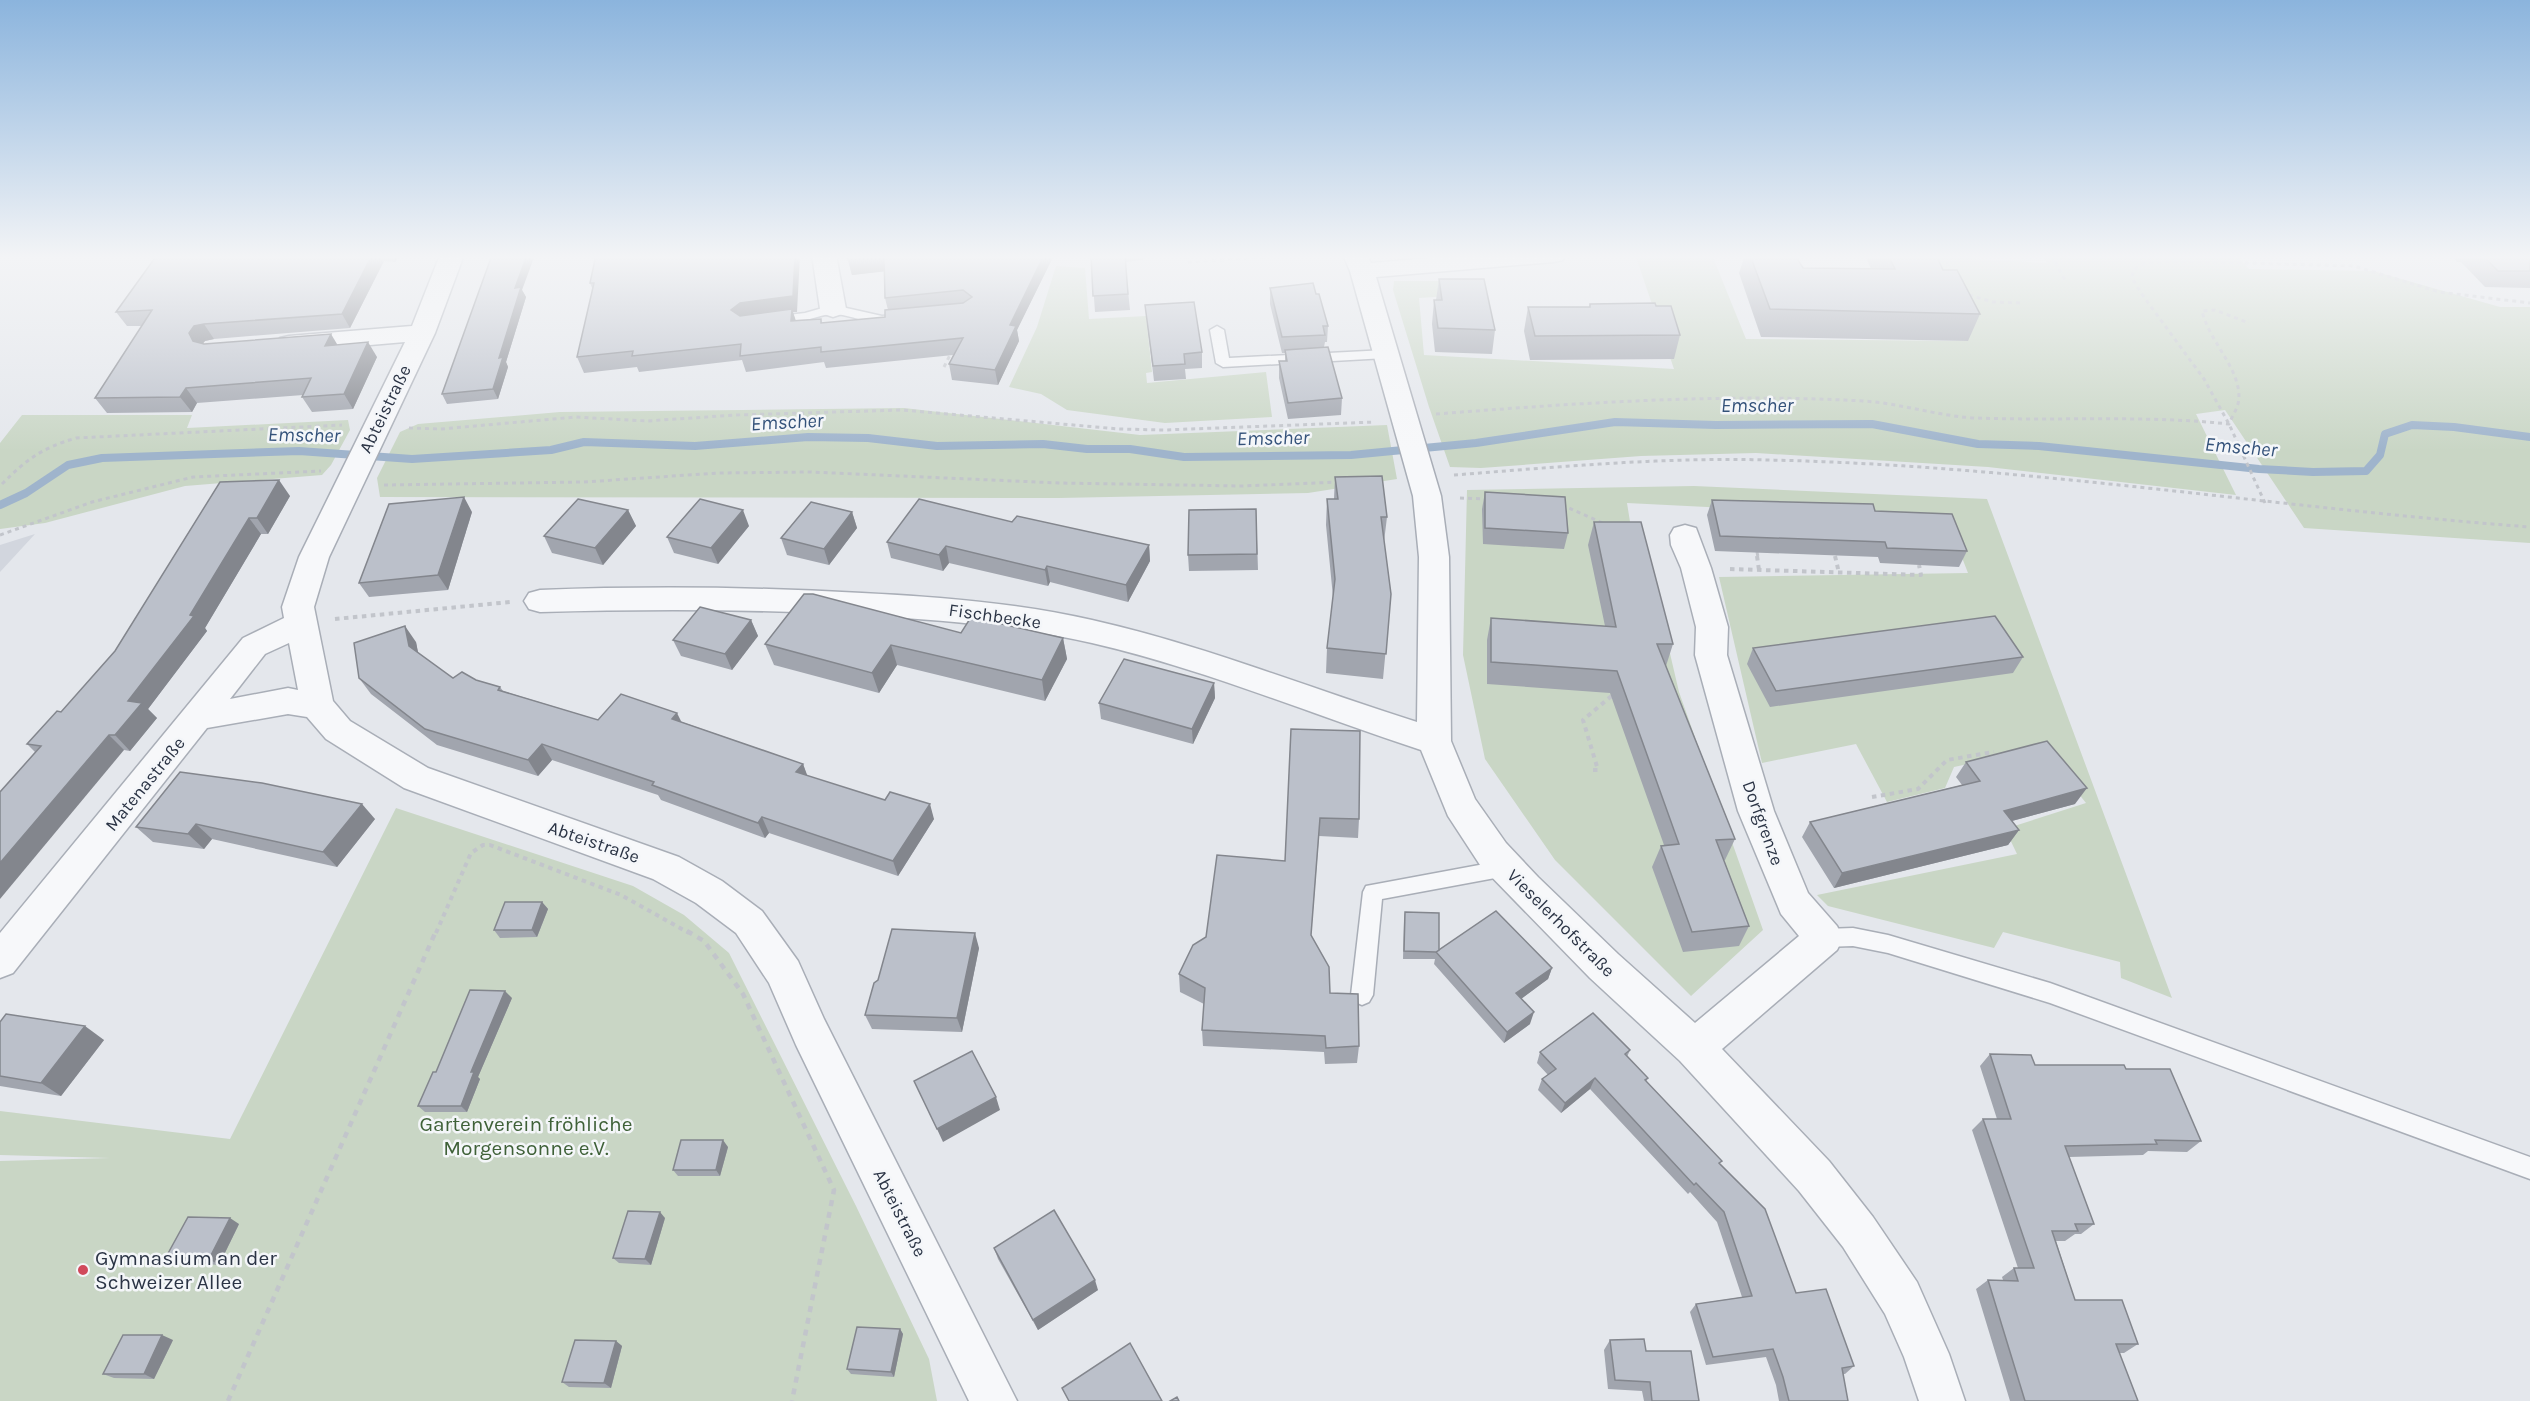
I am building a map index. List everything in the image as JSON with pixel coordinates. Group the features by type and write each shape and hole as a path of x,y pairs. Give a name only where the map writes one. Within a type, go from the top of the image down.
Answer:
{"street":[{"name":"Abteistraße","path":"427,320 314,557 298,607 317,706 338,730 416,778 666,867 709,892 748,922 784,973 810,1032 994,1401"},
{"name":"Vieselerhofstraße","path":"1376,320 1424,483 1434,557 1434,741 1460,806 1506,868 1604,966 1694,1048 1814,1176 1858,1232 1901,1298 1926,1354 1942,1401"},
{"name":"Abteistraße","path":"268,345 422,333"},
{"name":"Dorfgrenze","path":"1685,535 1686,545 1696,568 1712,627 1711,655 1756,811 1794,903 1824,938"},
{"name":"Fischbecke","path":"540,601 652,597 797,600 970,611 1029,620 1142,644 1434,741"},
{"name":"Matenastraße","path":"0,961 254,646 302,624"},
{"path":"199,717 288,701 317,706"},
{"path":"1694,1048 1824,938"}],"lane":[{"path":"755,323 774,320"},
{"path":"1218,330 1223,363 1386,354"},
{"path":"1362,995 1373,892 1506,868"},
{"path":"1824,938 1853,937 1888,944 2050,993 2530,1168"}],"path":[{"path":"2162,320 2204,379 2229,424 2265,504"},
{"path":"2203,320 2233,377 2239,399 2229,424"},
{"path":"2242,320 2249,323"},
{"path":"944,367 954,347"},
{"path":"2,484 28,457 49,445 76,438 349,425 376,429 441,429 576,417 647,421 736,415 902,410 1119,429 1164,430 1407,421 1590,402 1744,398 1865,401 1972,418 2193,420 2229,424"},
{"path":"0,535 93,502 193,477 355,471"},
{"path":"1424,483 1497,500"},
{"path":"1556,503 1610,526"},
{"path":"1757,552 1759,570"},
{"path":"1835,555 1839,573"},
{"path":"1696,568 1921,575 1919,565"},
{"path":"302,624 354,616 540,601"},
{"path":"1593,771 1598,770 1583,720 1622,687"},
{"path":"1872,797 1918,789 1947,760 1994,752"},
{"path":"228,1401 471,853 483,845 490,845 621,895 704,941 742,994 834,1191 792,1401"}],"shaded area":[{"path":"35,534 0,572 0,545"}],"green space":[{"path":"1039,320 1146,320 1152,372 1146,373 1147,383 1266,372 1272,417 1165,423 1067,410 1041,394 1009,387"},
{"path":"1402,320 1421,320 1424,355 1674,369 1658,320 1738,320 1746,339 1967,341 1955,320 2530,320 2530,543 2304,528 2225,410 2196,414 2236,495 1988,467 1756,453 1641,456 1481,468 1450,467"},
{"path":"904,408 1140,435 1387,425 1397,479 1308,493 1059,498 380,497 377,478 400,432 418,424 560,412"},
{"path":"22,415 192,415 187,428 348,420 350,430 331,465 322,475 185,486 45,523 0,529 0,443"},
{"path":"1694,486 1987,499 2172,998 2121,978 2120,962 2003,932 1994,948 1828,906 1817,895 2017,854 2005,829 2086,803 2042,748 1954,767 1945,788 1887,802 1856,744 1762,763 1719,577 1968,573 1947,519 1627,503 1631,528 1646,551 1679,692 1763,930 1691,996 1555,860 1485,759 1463,655 1467,490"},
{"name":"Gartenverein fröhliche Morgensonne e.V.","path":"396,808 633,886 684,915 729,953 856,1206 929,1359 937,1401 0,1401 0,1161 110,1158 0,1155 0,1111 230,1139"}],"building":[{"path":"145,320 254,320 194,326 189,333 193,341 204,344 331,334 325,346 368,342 344,394 302,397 311,378 186,388 180,397 95,398"},
{"path":"468,320 511,320 499,358 503,357 493,389 442,394"},
{"path":"585,320 821,320 821,323 849,320 1012,320 1010,325 1016,326 995,370 949,364 963,338 821,352 821,347 740,356 741,344 632,356 633,351 577,357"},
{"path":"1147,320 1197,320 1202,352 1184,354 1185,364 1153,366"},
{"path":"1278,320 1326,320 1328,326 1323,326 1325,335 1282,337"},
{"path":"1437,320 1493,320 1495,330 1438,328"},
{"path":"1531,320 1675,320 1680,335 1535,336"},
{"path":"1328,347 1342,398 1288,403 1279,361 1287,361 1285,350"},
{"path":"1382,476 1387,517 1381,517 1391,594 1386,654 1327,648 1335,579 1327,499 1338,499 1335,477"},
{"path":"279,480 257,518 249,518 190,615 194,616 128,701 142,703 115,735 109,735 0,863 0,792 41,746 27,744 57,711 61,712 115,651 220,482"},
{"path":"1485,492 1565,497 1568,533 1485,528"},
{"path":"464,497 438,575 359,583 389,504"},
{"path":"578,499 628,510 595,548 544,536"},
{"path":"700,499 743,510 711,548 667,537"},
{"path":"919,499 1012,522 1017,516 1149,545 1126,585 1047,566 1045,570 946,546 939,555 887,542"},
{"path":"1712,500 1873,504 1875,511 1952,514 1967,551 1887,548 1885,542 1720,536"},
{"path":"811,502 852,512 824,549 781,538"},
{"path":"1256,509 1257,554 1188,555 1189,510"},
{"path":"1594,522 1641,522 1673,644 1657,644 1735,839 1716,840 1749,926 1692,932 1661,846 1679,844 1617,671 1491,662 1491,618 1616,627"},
{"path":"804,594 813,594 961,633 971,617 1063,638 1042,680 891,645 872,673 765,644"},
{"path":"700,607 751,620 725,654 673,640"},
{"path":"1995,616 2023,657 1776,691 1753,648"},
{"path":"405,626 409,646 453,678 462,672 476,680 500,687 498,690 598,720 621,694 677,713 672,719 803,764 796,772 885,800 890,792 930,804 893,861 762,817 758,823 652,785 654,782 542,744 528,760 425,729 359,678 354,643"},
{"path":"1124,659 1214,683 1192,729 1099,703"},
{"path":"1291,729 1360,731 1359,819 1320,818 1311,935 1329,967 1330,993 1358,994 1359,1046 1326,1048 1325,1036 1202,1030 1205,988 1179,974 1193,945 1206,937 1217,855 1285,861"},
{"path":"2047,741 2087,788 2004,811 2019,830 1842,873 1810,822 1980,781 1966,762"},
{"path":"180,772 262,783 362,804 323,852 196,824 188,834 136,827"},
{"path":"505,902 542,902 532,930 494,930"},
{"path":"1496,911 1552,968 1516,993 1534,1012 1507,1032 1436,952"},
{"path":"1405,912 1439,913 1439,950 1436,952 1404,951"},
{"path":"892,929 975,933 957,1018 865,1015 874,983 878,980"},
{"path":"470,990 505,991 471,1072 474,1072 461,1106 418,1106 433,1072 436,1072"},
{"path":"1593,1013 1630,1050 1625,1054 1648,1078 1645,1080 1722,1161 1719,1163 1765,1209 1796,1293 1826,1289 1854,1366 1842,1368 1848,1401 1789,1401 1773,1349 1713,1357 1696,1304 1752,1296 1724,1212 1696,1183 1694,1185 1595,1078 1565,1103 1542,1079 1556,1069 1540,1052"},
{"path":"6,1014 85,1026 41,1083 0,1076 0,1022"},
{"path":"972,1051 996,1097 937,1129 914,1081"},
{"path":"1990,1054 2031,1055 2035,1065 2124,1065 2126,1069 2170,1069 2201,1141 2155,1140 2157,1144 2065,1146 2094,1224 2075,1224 2078,1231 2052,1231 2075,1300 2122,1300 2138,1344 2116,1344 2138,1401 2025,1401 1988,1280 2018,1281 2014,1268 2034,1268 1983,1119 2011,1119"},
{"path":"681,1140 723,1140 716,1170 673,1170"},
{"path":"1054,1210 1095,1280 1033,1320 994,1248"},
{"path":"628,1211 660,1212 645,1259 613,1258"},
{"path":"188,1217 230,1218 209,1259 166,1257"},
{"path":"857,1327 900,1329 891,1372 847,1369"},
{"path":"123,1335 162,1335 144,1374 103,1374"},
{"path":"1644,1339 1646,1351 1691,1351 1699,1401 1652,1401 1650,1382 1615,1380 1610,1340"},
{"path":"575,1340 616,1341 604,1383 562,1382"},
{"path":"1130,1343 1162,1401 1069,1401 1062,1388"}],"waterway":[{"name":"Emscher","path":"0,505 26,493 68,465 102,458 299,451 412,459 551,450 584,442 695,446 808,437 868,438 937,446 1043,444 1087,449 1130,449 1184,457 1351,455 1476,443 1615,422 1716,425 1872,424 1978,444 2039,446 2259,469 2313,472 2366,471 2380,455 2385,434 2412,425 2454,427 2530,437"}],"place":[{"name":"Gymnasium an der Schweizer Allee","path":"83,1270"}]}
